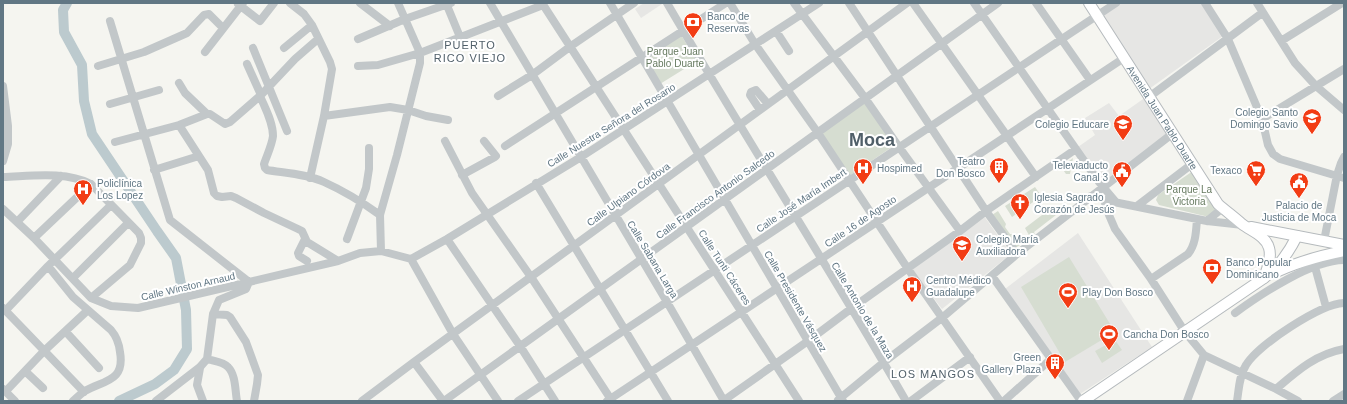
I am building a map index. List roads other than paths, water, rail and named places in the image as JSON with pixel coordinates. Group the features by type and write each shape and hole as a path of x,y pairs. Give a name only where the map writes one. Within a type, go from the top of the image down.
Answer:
{"main road":[{"name":"Avenida Juan Pablo Duarte","path":"1089,3 1218,204 1243,225 1260,235 1268,245 1270,257 1265,278"},
{"path":"1243,225 1344,245"},
{"path":"1265,278 1289,252 1297,236"},
{"path":"1082,401 1265,278 1296,264 1344,251"}],"street":[{"path":"205,52 240,4 260,21 274,3"},
{"path":"290,3 304,14 312,25 332,69 324,116 310,178"},
{"path":"360,3 390,26"},
{"path":"381,251 380,215 420,63 420,53 398,3"},
{"name":"Calle Sabana Larga","path":"490,3 667,302 723,401"},
{"name":"Calle Presidente Vásquez","path":"610,3 841,400"},
{"path":"498,96 532,76 571,46 634,3"},
{"name":"Calle Antonio de la Maza","path":"667,3 708,75 768,169 906,401"},
{"path":"505,146 726,3"},
{"path":"730,3 908,269 943,317 1000,401"},
{"path":"794,3 865,98 960,231"},
{"name":"Calle Nuestra Señora del Rosario","path":"411,259 487,215 536,183 581,157 819,3"},
{"path":"850,3 986,211 1017,254"},
{"name":"Calle Ulpiano Córdova","path":"362,401 907,3"},
{"path":"913,3 1036,177"},
{"path":"974,3 1076,149 1115,201"},
{"name":"Calle Francisco Antonio Salcedo","path":"443,401 998,3"},
{"path":"1036,3 1090,80"},
{"name":"Calle José María Imbert","path":"518,401 1116,3"},
{"path":"1205,3 1228,39 1262,119 1268,145 1276,157 1341,177"},
{"path":"1256,3 1295,63 1316,86 1344,110"},
{"path":"1281,41 1342,3"},
{"path":"358,39 448,4 460,37"},
{"path":"358,66 378,65 420,53 543,4"},
{"name":"Calle Tunti Cáceres","path":"543,4 800,401"},
{"path":"1149,97 1262,13"},
{"path":"98,66 121,60 187,34 204,15 209,14 223,28"},
{"path":"110,21 170,220 249,282 246,289 219,300 213,314 207,359 200,367 156,401"},
{"path":"284,48 312,25"},
{"path":"776,31 789,51"},
{"path":"178,83 193,102 207,114 210,114 226,124 260,96 295,59 318,39"},
{"path":"253,48 268,88 288,131"},
{"name":"Calle 16 de Agosto","path":"610,400 1124,58"},
{"path":"247,64 270,119 272,130 273,138 264,164 265,168 267,170 324,182 361,202 380,215"},
{"path":"1262,119 1344,69"},
{"path":"3,86 8,126 8,144 3,161"},
{"path":"110,104 158,90"},
{"path":"760,110 751,98 751,92 756,90 768,104"},
{"path":"324,116 390,107 448,120"},
{"path":"115,142 179,125 207,114"},
{"path":"179,125 208,170 214,193 217,196 231,196 236,198 264,214 302,231 307,242 338,261"},
{"path":"841,400 884,362 943,317 1017,254 1172,134"},
{"path":"445,141 472,193 559,318 610,400"},
{"path":"462,175 495,158 484,141"},
{"path":"347,239 366,188 369,169 369,148"},
{"path":"723,401 908,269 986,211 1076,149"},
{"path":"154,170 199,156"},
{"path":"1324,241 1341,177 1340,163 1344,157"},
{"path":"1137,206 1192,164"},
{"path":"17,222 61,176"},
{"path":"3,177 61,176 81,179 91,184 128,224 139,233 142,238 130,265 92,298"},
{"path":"536,183 668,401"},
{"path":"34,238 91,184"},
{"path":"1091,196 1207,221 1243,225"},
{"path":"1104,200 1112,223 1151,279 1185,332 1204,355 1276,388 1298,401"},
{"path":"1207,221 1219,211 1218,204"},
{"path":"84,392 4,309 111,205"},
{"name":"Calle Winston Arnaud","path":"3,209 34,238 92,298 111,306 138,308 168,302 338,261 360,253 381,251 411,259"},
{"path":"1151,279 1188,254 1192,249 1197,219"},
{"path":"72,278 128,224"},
{"path":"305,239 298,253 299,256 307,262"},
{"path":"447,239 520,346 555,401"},
{"path":"411,259 454,334 498,401"},
{"path":"1235,313 1282,283 1315,267 1344,260"},
{"path":"48,266 73,297 111,330 119,343 122,363 119,372 111,379 84,392 73,401"},
{"path":"1315,267 1326,307"},
{"path":"992,276 1082,401"},
{"path":"1237,401 1242,373 1246,364 1265,345 1326,307 1344,303"},
{"path":"15,401 4,390 26,371 44,351 88,310"},
{"path":"213,314 227,315 230,317 246,342 258,375 258,384 254,401"},
{"path":"66,332 99,368"},
{"path":"1276,388 1295,372 1315,359 1344,349"},
{"path":"1187,401 1204,355"},
{"path":"911,401 970,357"},
{"path":"207,359 221,363 228,367 233,375 237,401"},
{"path":"1004,401 1051,359"},
{"path":"414,362 443,401"},
{"path":"200,367 197,385 203,401"},
{"path":"26,371 43,388"},
{"path":"1333,401 1344,394"}],"waterway":[{"path":"67,3 63,10 64,32 82,65 84,101 92,134 176,258 186,310 187,349 174,370 155,384 119,401"}],"place":[{"name":"Banco de Reservas","path":"693,39"},
{"name":"Colegio Santo Domingo Savio","path":"1312,135"},
{"name":"Colegio Educare","path":"1123,141"},
{"name":"Teatro Don Bosco","path":"999,184"},
{"name":"Hospimed","path":"863,185"},
{"name":"Texaco","path":"1256,187"},
{"name":"Televiaducto Canal 3","path":"1122,188"},
{"name":"Palacio de Justicia de Moca","path":"1299,199"},
{"name":"Policlínica Los Lopez","path":"83,206"},
{"name":"Iglesia Sagrado Corazón de Jesús","path":"1020,220"},
{"name":"Colegio María Auxiliadora","path":"962,262"},
{"name":"Banco Popular Dominicano","path":"1212,285"},
{"name":"Centro Médico Guadalupe","path":"912,303"},
{"name":"Play Don Bosco","path":"1068,309"},
{"name":"Cancha Don Bosco","path":"1109,351"},
{"name":"Green Gallery Plaza","path":"1055,380"}],"district":[{"name":"PUERTO RICO VIEJO","path":"470,51"},
{"name":"Moca","path":"872,140"},
{"name":"LOS MANGOS","path":"933,374"}],"park label":[{"name":"Parque Juan Pablo Duarte","path":"675,56"},
{"name":"Parque La Victoria","path":"1189,194"}]}
